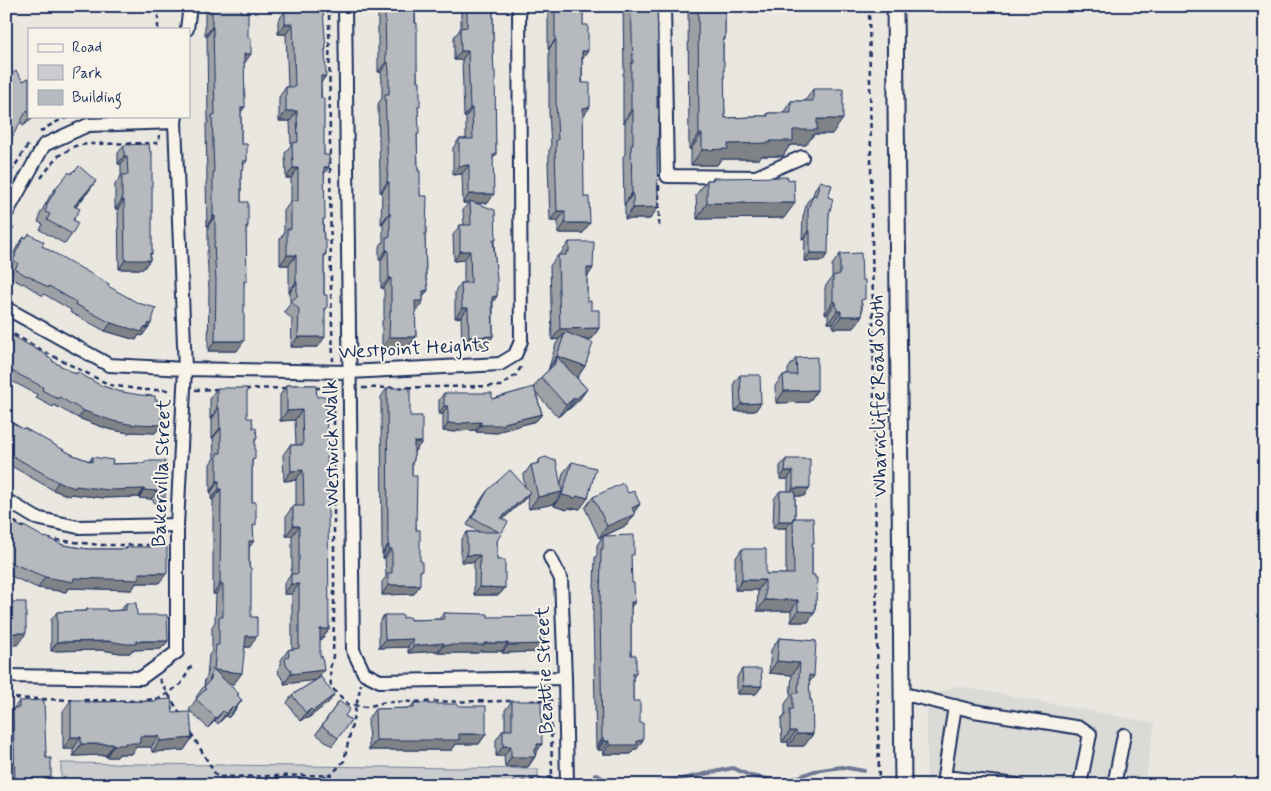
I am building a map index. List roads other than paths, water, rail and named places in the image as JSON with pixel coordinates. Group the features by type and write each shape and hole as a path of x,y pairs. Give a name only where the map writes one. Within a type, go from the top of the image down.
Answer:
{"main road":[{"name":"Wharncliffe Road South","path":"896,6 903,785"}],"street":[{"path":"187,28 190,6"},
{"name":"Westwick Walk","path":"345,6 353,650 364,673 380,681 565,678"},
{"name":"Westpoint Heights","path":"6,308 109,365 185,369 350,372 500,364 515,355 521,341 519,6"},
{"path":"664,6 667,176 756,177 802,157"},
{"path":"10,219 44,145 88,125 175,119"},
{"name":"Bakervilla Street","path":"6,676 141,678 177,652 177,525 185,369 175,119"},
{"path":"6,500 36,518 78,527 177,525"},
{"name":"Beattie Street","path":"550,557 561,579 567,780"},
{"path":"902,695 974,711 1081,728 1090,734 1080,785"},
{"path":"955,706 944,777 1018,785"},
{"path":"1114,785 1124,735"}],"waterway":[{"path":"644,785 733,768 751,776 785,782 814,771 842,767 864,771"},
{"path":"595,774 612,783 631,785"}]}
